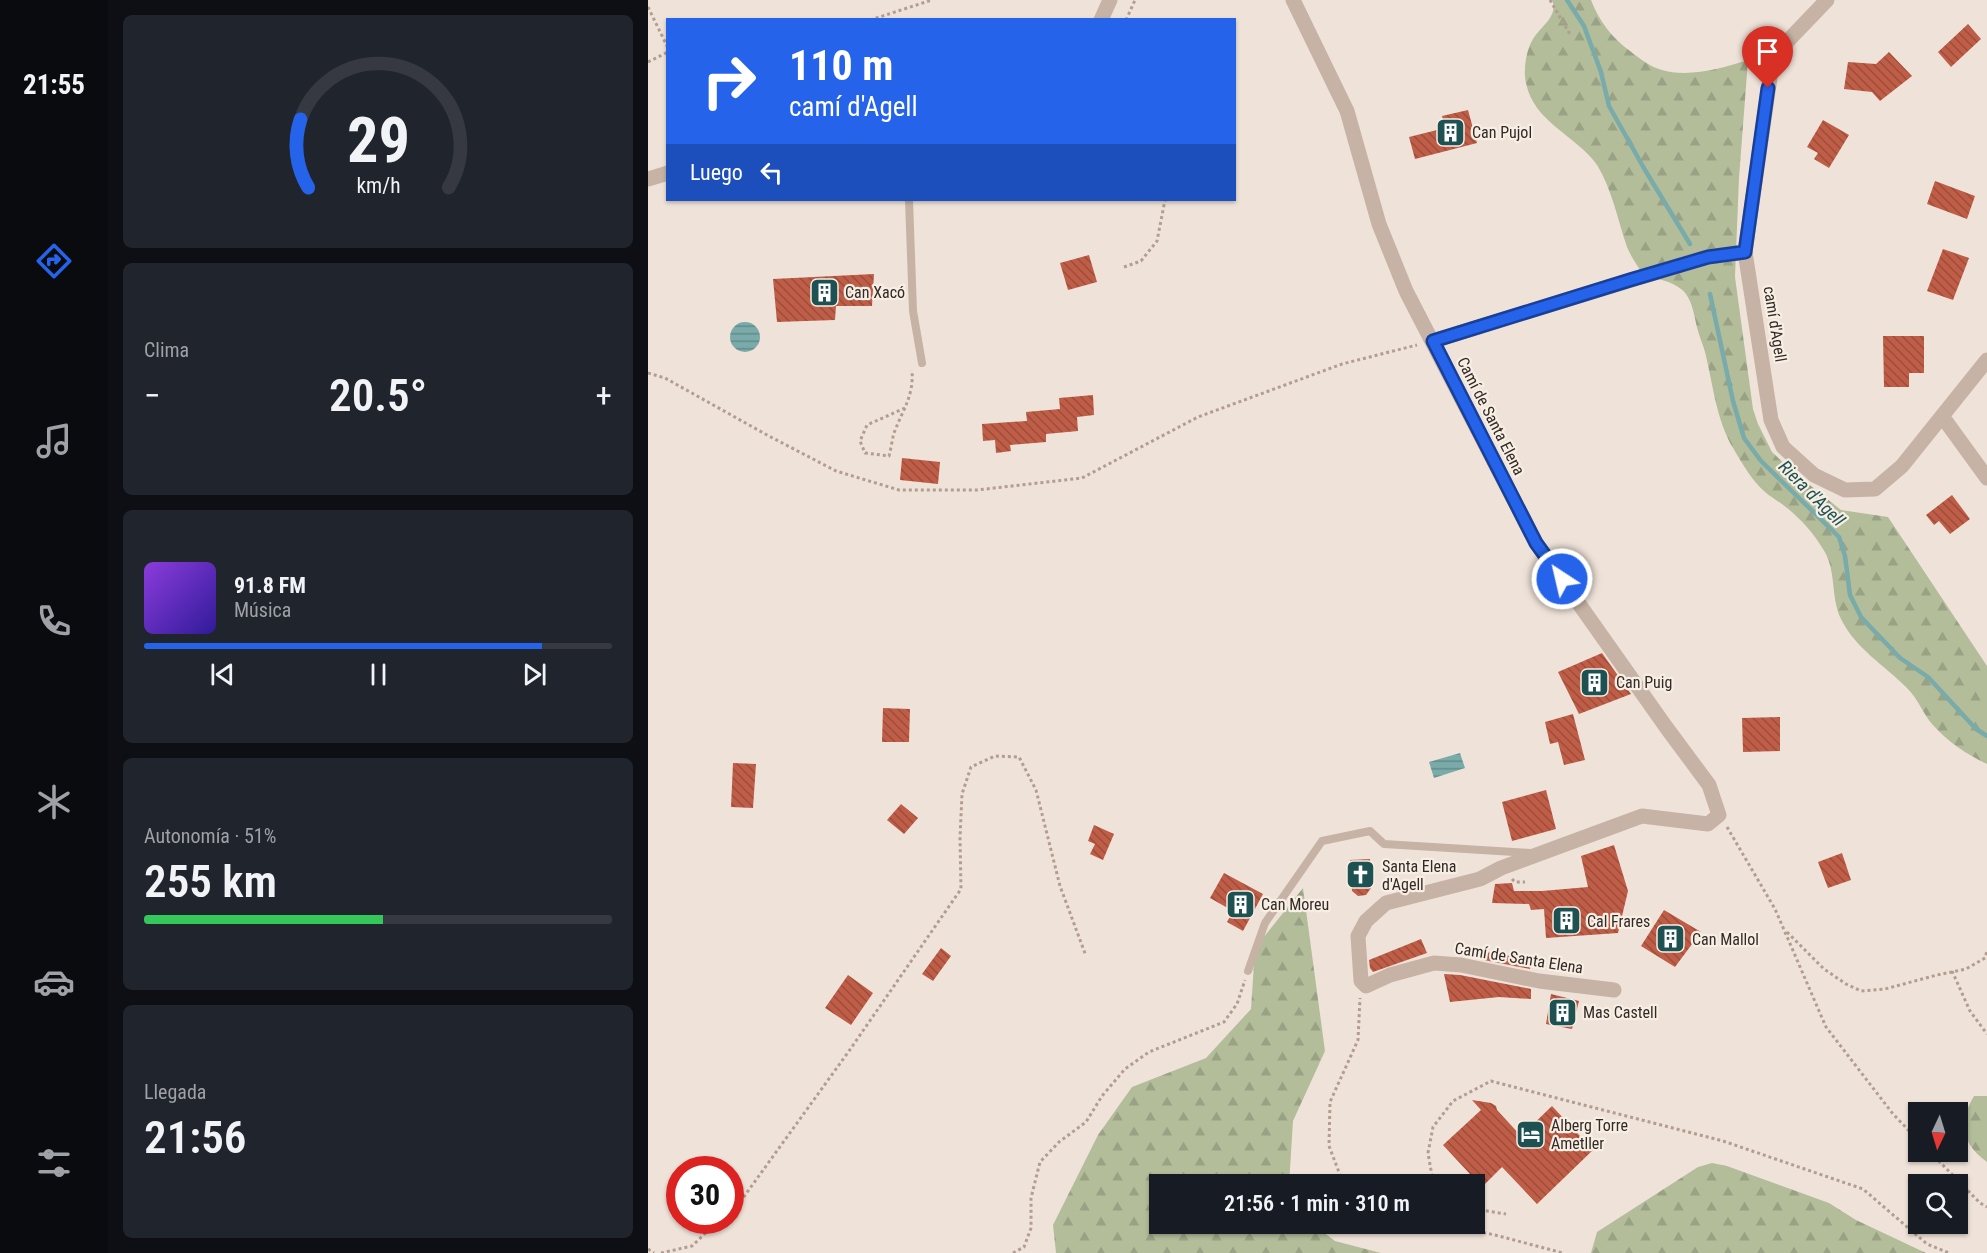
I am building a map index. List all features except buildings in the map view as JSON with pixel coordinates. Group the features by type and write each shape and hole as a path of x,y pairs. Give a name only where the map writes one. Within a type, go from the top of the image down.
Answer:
{"street":[{"path":"1102,18 1110,0"},
{"name":"Camí de Santa Elena","path":"1293,0 1347,111 1379,224 1406,291 1536,543 1709,785 1719,815"},
{"name":"camí d'Agell","path":"1827,0 1779,50 1771,71 1745,252 1771,420 1783,447 1814,475 1845,490 1875,489 1902,466 1987,360"},
{"path":"648,179 666,174"},
{"path":"1433,341 1708,257 1745,252"},
{"path":"1942,416 1987,478"},
{"path":"1361,981 1358,936 1366,921 1386,903 1480,879 1501,868 1642,816 1708,824 1719,815"},
{"name":"Camí de Santa Elena","path":"1361,981 1366,986 1390,975 1434,963 1461,965 1539,981 1614,990"}],"lane":[{"path":"909,201 913,311 922,363"},
{"path":"1248,971 1265,923 1322,841 1370,831 1384,844 1540,853"}],"path":[{"path":"876,18 932,0"},
{"path":"1127,18 1135,0"},
{"path":"1550,0 1572,36"},
{"path":"648,7 666,46"},
{"path":"648,62 666,51"},
{"path":"1124,267 1141,261 1157,241 1165,201"},
{"path":"648,373 664,378 836,471 899,490 977,490 1082,478 1198,417 1342,364 1433,341"},
{"path":"905,408 867,425 860,441 865,453 889,456 894,434 905,408 913,386 912,363"},
{"path":"744,1195 849,1051 961,889 962,794 971,767 995,756 1019,757 1036,790 1060,886 1086,956"},
{"path":"1719,815 1775,909 1826,1027 1893,1114 1908,1130"},
{"path":"1784,929 1824,969 1861,991 1886,989 1966,969 1985,958 1987,951"},
{"path":"1014,1253 1024,1247 1031,1228 1030,1198 1040,1162 1059,1142 1086,1122 1102,1096 1125,1069 1149,1052 1224,1022 1237,1004 1248,971"},
{"path":"1952,972 1970,1011 1987,1034"},
{"path":"1340,1174 1329,1146 1330,1102 1358,1040 1361,981"},
{"path":"1432,1174 1428,1153 1433,1127 1452,1101 1491,1081 1723,1141 1863,1189 1927,1244 1949,1253"},
{"path":"1940,1162 1980,1203 1987,1207"},
{"path":"1485,1211 1506,1214"},
{"path":"1485,1233 1563,1253"},
{"path":"660,1253 692,1246 704,1234"},
{"path":"648,1249 654,1253"}],"green space":[{"path":"1552,0 1591,0 1602,22 1623,46 1653,67 1662,70 1694,72 1717,69 1748,60 1739,178 1735,277 1753,409 1758,424 1772,452 1841,510 1888,517 1987,666 1987,764 1944,736 1910,692 1854,639 1847,629 1838,610 1832,574 1823,549 1797,517 1756,483 1727,437 1688,297 1673,284 1643,275 1627,247 1611,195 1597,165 1578,145 1546,119 1530,97 1525,78 1527,55 1533,39 1551,16"},
{"path":"1303,888 1325,1051 1293,1121 1290,1174 1149,1174 1149,1234 1326,1234 1335,1241 1381,1253 1056,1253 1053,1225 1098,1135 1132,1087 1206,1058 1251,1009 1255,948"},
{"path":"1974,1096 1987,1096 1987,1162 1978,1155 1968,1141 1969,1106"},
{"path":"1712,1163 1727,1166 1829,1203 1856,1220 1926,1253 1591,1253 1597,1232 1698,1167"}],"water":[{"path":"745,322 755,327 760,337 755,347 745,352 735,347 730,337 735,327"},
{"path":"1460,753 1465,768 1434,778 1429,762"}],"waterway":[{"name":"Riera d'Agell","path":"1567,0 1584,26 1601,72 1609,106 1690,244"},
{"name":"Riera d'Agell","path":"1710,294 1733,401 1744,438 1761,461 1839,537 1845,556 1850,595 1861,617 1900,658 1928,677 1976,729 1987,736"}],"place":[{"name":"Can Pujol","path":"1451,132"},
{"name":"Can Xacó","path":"824,292"},
{"name":"Can Puig","path":"1595,682"},
{"name":"Santa Elena d'Agell","path":"1361,875"},
{"name":"Can Moreu","path":"1240,904"},
{"name":"Cal Frares","path":"1566,921"},
{"name":"Can Mallol","path":"1671,939"},
{"name":"Mas Castell","path":"1562,1012"},
{"name":"Alberg Torre Ametller","path":"1530,1134"}],"route":[{"path":"1562,579 1536,543 1433,341 1708,257 1745,252 1768,88"}]}
